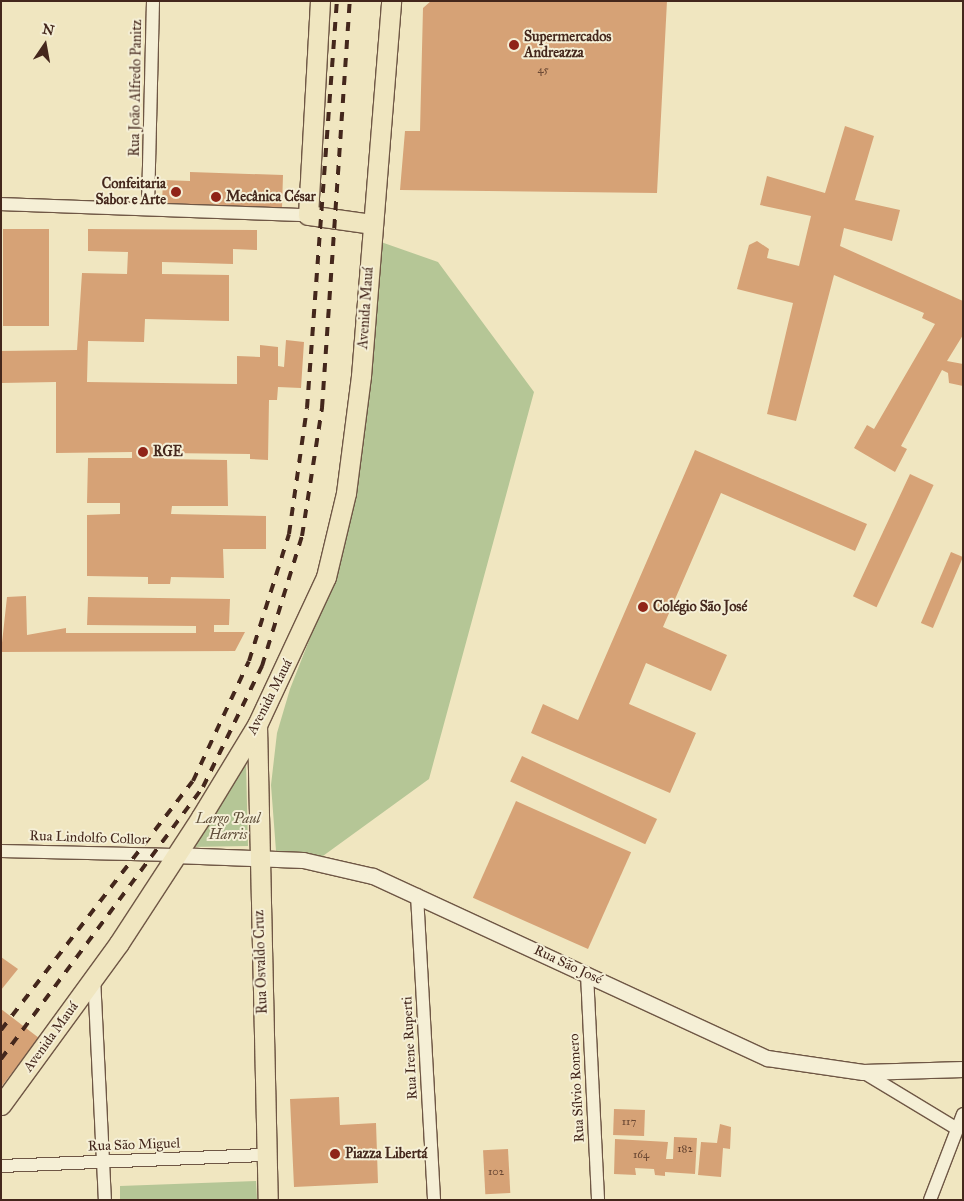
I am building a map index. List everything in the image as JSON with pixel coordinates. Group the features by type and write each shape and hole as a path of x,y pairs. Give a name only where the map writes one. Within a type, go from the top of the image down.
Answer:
{"main road":[{"path":"320,1 308,214 372,224"},
{"name":"Avenida Mauá","path":"1,1106 94,977 257,725 326,577 339,521 361,376 391,1"},
{"name":"Rua Osvaldo Cruz","path":"257,725 258,857 268,1200"}],"street":[{"name":"Rua João Alfredo Panitz","path":"148,206 153,1"},
{"path":"1,204 148,206 308,214"},
{"name":"Rua Lindolfo Collor","path":"1,850 174,856"},
{"name":"Rua São José","path":"174,856 258,857 341,866 417,895 767,1058 863,1072 963,1069"},
{"name":"Rua Irene Ruperti","path":"417,895 434,1200"},
{"name":"Rua Sílvio Romero","path":"587,974 598,1200"},
{"path":"94,977 105,1200"},
{"path":"863,1072 957,1128"},
{"path":"930,1200 963,1114"},
{"name":"Rua São Miguel","path":"1,1166 267,1155"}],"green space":[{"path":"381,242 438,262 534,392 429,779 316,861 276,851 271,785 277,733 290,689 332,582"},
{"name":"Largo Paul Harris","path":"246,763 248,846 191,847"},
{"path":"256,1181 257,1200 120,1200 120,1186"}],"building":[{"path":"431,1 667,1 657,193 400,190 405,131 420,131 423,8"},
{"path":"845,126 874,136 855,200 900,210 892,241 844,228 840,246 963,301 963,335 947,361 963,364 963,386 949,383 948,373 942,370 901,446 907,449 895,472 854,448 867,425 874,429 935,324 922,318 924,313 834,275 796,421 767,414 793,303 737,289 749,245 757,241 769,249 767,258 799,266 811,216 760,205 767,176 825,193"},
{"path":"190,172 283,175 282,208 162,203 163,180 190,181"},
{"path":"3,229 49,229 49,326 3,326"},
{"path":"88,229 257,230 257,250 233,249 233,264 162,262 162,274 229,275 229,321 145,319 144,342 88,341 87,382 237,384 237,356 260,357 260,345 278,347 278,366 284,367 286,340 304,342 301,388 278,387 277,400 269,400 268,460 250,459 250,454 164,453 164,459 227,460 228,506 172,506 171,514 266,516 266,549 223,549 224,578 171,577 170,584 148,584 148,577 87,576 87,515 120,514 120,503 87,503 88,458 132,458 132,452 56,453 56,382 1,383 1,351 77,350 82,273 127,274 128,252 88,251"},
{"path":"695,450 867,524 855,551 721,493 663,627 727,655 711,691 646,663 629,704 696,733 670,793 531,733 543,704 578,720"},
{"path":"910,474 934,485 877,607 853,596"},
{"path":"951,552 963,557 933,628 921,623"},
{"path":"26,596 27,635 66,628 66,633 196,633 196,626 87,625 88,597 230,599 229,625 214,625 214,632 245,632 235,651 1,652 7,597"},
{"path":"522,756 657,819 645,844 510,781"},
{"path":"516,801 631,852 588,949 473,898"},
{"path":"1,957 18,969 1,990"},
{"path":"1,1009 39,1038 1,1087"},
{"name":"Piazza Libertá","path":"339,1097 340,1125 376,1123 378,1183 294,1187 290,1099"},
{"path":"614,1109 645,1110 644,1136 613,1135"},
{"path":"720,1124 731,1127 730,1149 723,1148 721,1177 698,1175 701,1142 717,1143"},
{"path":"674,1137 697,1138 695,1174 665,1172 665,1176 655,1175 654,1169 635,1168 636,1175 614,1174 615,1139 668,1142 666,1159 673,1159"},
{"path":"508,1149 510,1193 485,1194 483,1150"}],"railway":[{"path":"1,1030 193,781 249,661 289,534 307,408 337,1"},
{"path":"1,1059 203,787 262,666 302,536 322,408 350,1"}],"place":[{"name":"Supermercados Andreazza","path":"514,45"},
{"name":"Confeitaria Sabor e Arte","path":"176,192"},
{"name":"Mecânica César","path":"216,197"},
{"name":"RGE","path":"143,452"},
{"name":"Colégio São José","path":"643,607"},
{"name":"Piazza Libertá","path":"335,1154"}]}
